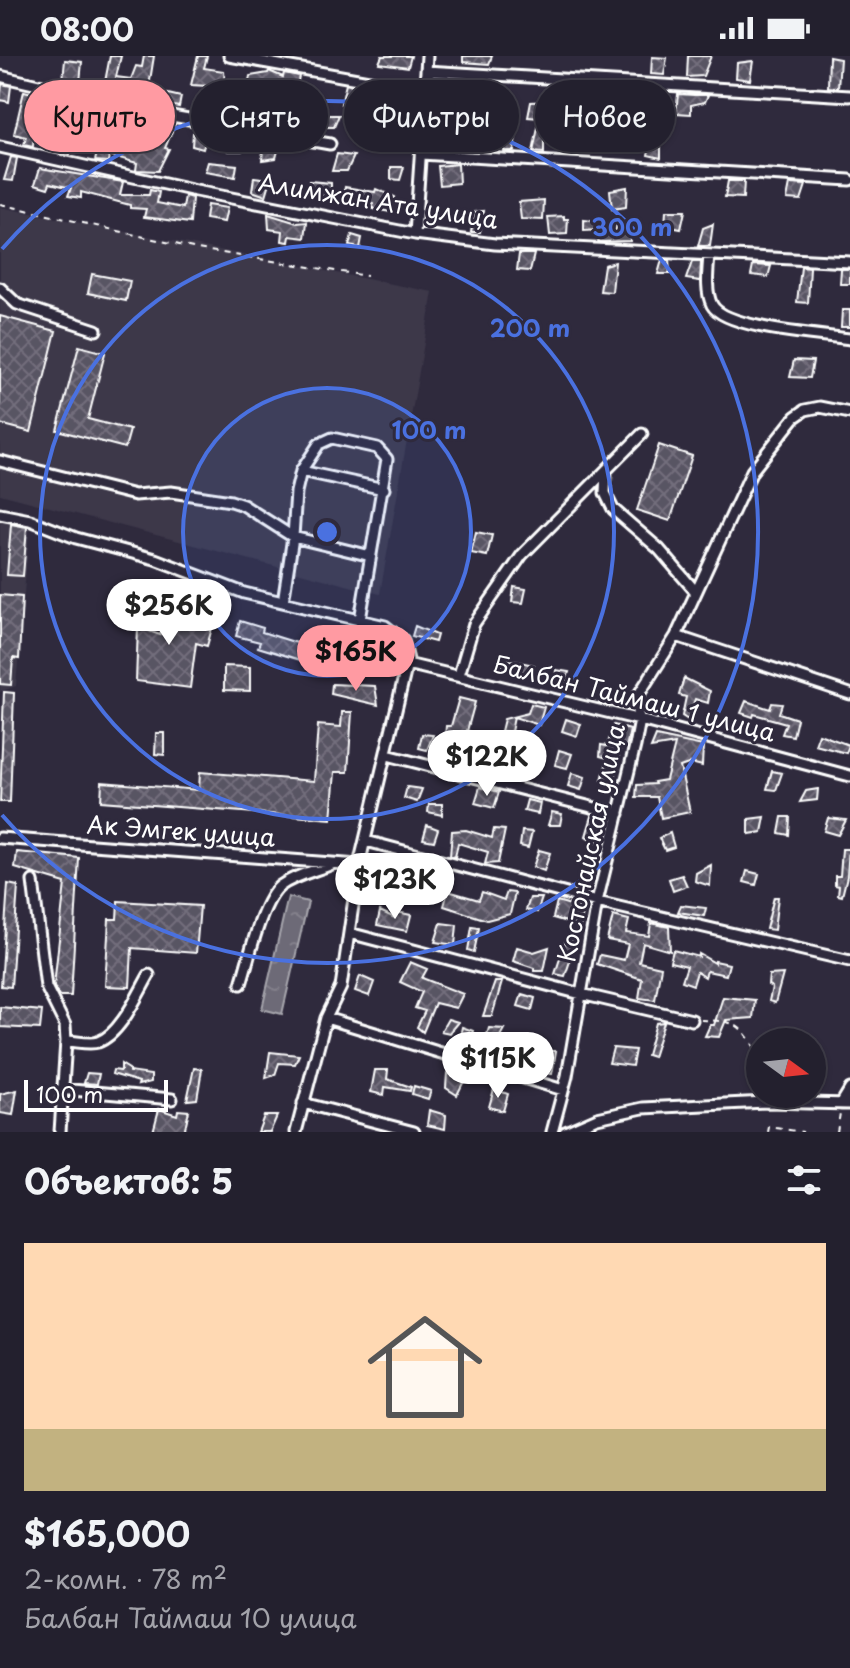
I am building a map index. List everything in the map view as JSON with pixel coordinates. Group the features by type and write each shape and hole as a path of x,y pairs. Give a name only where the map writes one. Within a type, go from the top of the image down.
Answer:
{"street":[{"path":"229,56 363,80"},
{"path":"426,80 427,56"},
{"path":"426,71 850,96"},
{"path":"0,76 166,115 330,144"},
{"name":"Алимжан Ата улица","path":"0,147 181,188 415,234 495,244 850,262"},
{"path":"415,234 421,154 850,180"},
{"path":"709,255 708,284 712,306 723,316 757,327 850,339"},
{"path":"0,288 17,304 96,330"},
{"name":"Костонайская улица","path":"552,1132 563,1090 597,902 640,720 634,702 676,636 752,471 767,450 795,417 805,410 820,407 850,413"},
{"path":"459,675 474,624 522,555 642,434"},
{"path":"283,602 301,471 319,444 332,438 377,448 387,459 360,620"},
{"path":"0,461 135,495 171,492 231,501 243,505 293,537 371,556"},
{"path":"301,471 384,489"},
{"path":"606,471 605,493 613,509 659,549 696,592"},
{"path":"0,514 30,520 76,538 155,559 244,593 385,626 403,640 407,664 359,865 341,987 326,1018 296,1132"},
{"path":"676,636 850,694"},
{"name":"Балбан Таймаш 1 улица","path":"407,664 640,720 850,776"},
{"path":"387,755 619,814"},
{"name":"Ак Эмгек улица","path":"0,838 359,865"},
{"path":"366,841 597,902 850,961"},
{"path":"241,984 268,904 278,887 335,863"},
{"path":"33,881 46,987 65,1025 60,1132"},
{"path":"349,933 692,1020"},
{"path":"66,1041 98,1043 111,1033 121,1023 149,975"},
{"path":"326,1018 563,1090"},
{"path":"61,1089 172,1099"},
{"path":"565,1132 597,1118 643,1108 766,1102 846,1104 850,1089"},
{"path":"303,1103 414,1132"}],"path":[{"path":"0,204 197,249 367,276"},
{"path":"692,1020 730,1021 746,1035"},
{"path":"837,1132 846,1104"},
{"path":"768,1132 769,1127 803,1132"}],"shaded area":[{"path":"0,207 433,292 380,594 0,494"},
{"path":"0,519 30,525 16,686 0,692"}],"water":[{"path":"288,897 308,902 282,1014 262,1009"}],"building":[{"path":"110,56 121,56 116,77 131,79 136,66 142,67 144,56 154,56 150,80 105,80"},
{"path":"198,56 207,56 204,68 224,71 225,80 192,80"},
{"path":"382,56 411,56 408,67 379,63"},
{"path":"463,56 492,56 489,64 463,62"},
{"path":"688,56 711,56 703,76 687,77"},
{"path":"652,57 667,58 664,75 651,74"},
{"path":"829,57 840,59 838,88 828,87"},
{"path":"65,60 82,62 80,80 63,80"},
{"path":"753,61 750,80 736,78 737,63"},
{"path":"268,73 283,77 284,73 299,76 298,80 249,80 250,76"},
{"path":"2,84 11,86 9,102 0,100"},
{"path":"24,91 24,136 14,134"},
{"path":"678,94 708,95 705,102 691,105 691,114 676,113"},
{"path":"175,96 181,97 179,107 175,106"},
{"path":"531,102 535,102 535,118 528,117"},
{"path":"339,115 334,127 328,127 328,117"},
{"path":"97,152 168,152 158,171 136,170 137,163 109,155 108,162 95,161"},
{"path":"263,152 278,152 276,158 262,160"},
{"path":"649,152 661,152 661,158 648,155"},
{"path":"337,154 354,156 347,171 332,171"},
{"path":"11,157 17,158 13,181 4,180"},
{"path":"208,162 237,165 235,177 205,172"},
{"path":"458,164 459,183 440,185 438,166"},
{"path":"391,167 404,167 400,180 391,179"},
{"path":"40,168 123,182 120,195 149,195 150,190 159,192 157,203 183,208 185,196 192,198 190,223 144,217 146,209 130,208 130,205 81,192 81,198 68,196 71,188 50,183 48,188 35,184"},
{"path":"254,177 271,179 266,196 252,191"},
{"path":"309,181 331,183 331,197 307,194"},
{"path":"728,181 744,181 743,198 725,197"},
{"path":"790,184 806,185 801,200 787,199"},
{"path":"345,187 375,192 376,189 395,197 391,212 373,209 373,204 343,199"},
{"path":"627,187 626,207 612,209 610,190"},
{"path":"544,200 543,220 521,219 519,202"},
{"path":"207,205 227,208 224,222 205,219"},
{"path":"484,211 480,232 471,232 475,212"},
{"path":"666,211 685,211 681,229 665,226"},
{"path":"268,214 297,223 307,222 305,238 290,236 289,242 282,241 283,231 269,229"},
{"path":"564,216 568,219 567,234 550,235 548,217"},
{"path":"584,220 600,222 600,230 584,231"},
{"path":"617,223 626,224 626,236 630,236 630,241 598,242 601,233 615,234"},
{"path":"713,224 710,246 698,246 703,228"},
{"path":"352,235 362,238 360,248 349,246"},
{"path":"519,254 534,254 530,271 517,270"},
{"path":"662,260 669,260 670,274 658,274"},
{"path":"615,262 612,292 600,291 604,265"},
{"path":"692,262 701,262 700,281 686,279"},
{"path":"753,265 771,266 768,277 751,275"},
{"path":"801,267 810,268 808,303 797,302"},
{"path":"841,269 850,269 850,284 840,284"},
{"path":"92,274 130,281 126,301 88,293"},
{"path":"842,310 850,310 850,327 841,327"},
{"path":"0,316 56,331 31,432 0,424"},
{"path":"79,346 105,353 88,419 130,430 125,448 57,430"},
{"path":"794,360 813,361 810,378 790,377"},
{"path":"659,445 692,456 670,521 637,510"},
{"path":"11,524 27,527 23,576 7,575"},
{"path":"476,532 492,535 487,556 471,553"},
{"path":"514,587 526,589 523,603 512,602"},
{"path":"152,592 180,601 175,617 212,628 207,646 196,643 190,688 136,681 138,627 160,635 167,614 147,608"},
{"path":"0,595 22,597 19,659 13,658 11,685 0,684"},
{"path":"240,621 263,628 262,632 364,664 359,678 258,647 260,642 236,636"},
{"path":"415,626 437,635 435,642 412,636"},
{"path":"505,659 534,665 531,676 500,669"},
{"path":"224,666 250,667 250,691 224,690"},
{"path":"556,670 569,672 564,687 555,685"},
{"path":"684,678 710,691 708,703 695,699 688,720 682,716 686,697 679,695"},
{"path":"332,684 375,686 378,705 331,694"},
{"path":"4,692 14,693 10,802 0,802"},
{"path":"459,698 475,702 467,731 481,734 480,740 473,739 471,748 461,746 462,738 445,736 446,726 451,726"},
{"path":"746,701 770,709 772,703 782,704 779,713 797,719 793,736 782,734 786,723 741,713"},
{"path":"531,704 544,707 539,725 514,717 511,732 501,731 504,719 528,713"},
{"path":"342,712 352,712 348,772 335,772 331,819 101,801 102,782 199,790 200,772 314,781 318,725 341,727"},
{"path":"566,719 581,724 577,736 562,731"},
{"path":"614,725 630,730 626,748 621,747 615,769 618,769 612,782 602,780 608,758 600,756 601,745 607,746"},
{"path":"156,733 164,733 164,755 155,754"},
{"path":"422,734 433,735 427,750 419,748"},
{"path":"819,734 849,745 846,753 815,745"},
{"path":"656,736 703,746 702,766 691,763 680,767 690,812 661,818 657,797 636,797 637,785 666,780 675,744 651,748"},
{"path":"559,750 572,754 567,768 555,765"},
{"path":"772,771 782,773 776,790 767,789"},
{"path":"572,773 585,777 581,790 568,786"},
{"path":"407,787 422,789 417,802 404,798"},
{"path":"480,787 499,792 494,808 475,803"},
{"path":"818,789 817,800 800,802 806,791"},
{"path":"527,800 540,803 538,814 524,811"},
{"path":"429,804 442,804 442,815 428,812"},
{"path":"552,812 562,814 560,825 548,825"},
{"path":"592,816 605,818 603,835 596,843 586,836"},
{"path":"765,817 762,832 749,834 749,819"},
{"path":"782,817 790,817 789,835 779,833"},
{"path":"828,818 846,820 838,835 824,831"},
{"path":"427,825 438,829 434,841 423,839"},
{"path":"494,829 505,830 498,863 485,864 488,852 458,843 455,857 450,856 452,831 466,830 492,838"},
{"path":"522,831 532,832 528,848 520,846"},
{"path":"670,833 674,847 665,850 659,838"},
{"path":"842,849 849,849 842,896 838,895 835,876 840,876"},
{"path":"539,850 550,853 544,871 533,867"},
{"path":"17,852 79,858 71,996 59,996 54,986 65,883 15,868"},
{"path":"389,858 404,862 400,877 385,873"},
{"path":"711,865 710,886 695,881 696,873"},
{"path":"747,871 759,874 756,885 744,882"},
{"path":"682,875 687,886 673,891 669,879"},
{"path":"417,882 426,885 421,899 412,896"},
{"path":"8,884 18,886 11,987 1,986"},
{"path":"448,891 479,900 482,892 504,900 507,892 515,893 510,914 487,920 444,906"},
{"path":"774,897 778,897 774,930 766,929"},
{"path":"530,898 542,898 537,912 526,910"},
{"path":"118,901 200,906 196,953 132,948 130,987 105,986 109,919 117,919"},
{"path":"557,901 584,909 580,926 553,918"},
{"path":"681,905 706,908 704,916 678,912"},
{"path":"380,911 395,918 397,912 411,915 407,931 377,925"},
{"path":"613,916 629,920 626,933 649,936 651,923 669,927 670,951 643,943 639,962 661,967 655,1000 639,998 642,979 597,964 600,955 624,960 628,944 607,940"},
{"path":"441,923 457,925 455,945 435,942"},
{"path":"472,927 479,928 474,952 468,950"},
{"path":"566,940 576,943 565,976 555,974"},
{"path":"517,947 534,952 549,947 544,971 534,971 534,968 513,961"},
{"path":"673,950 699,957 699,954 715,963 729,964 726,975 707,971 705,977 697,972 693,985 682,981 687,966 670,962"},
{"path":"410,962 427,969 422,978 463,994 456,1008 435,1003 423,1032 417,1027 425,1011 415,1008 422,992 400,982"},
{"path":"783,974 775,1003 769,1001 772,987 768,985 769,975"},
{"path":"360,976 374,982 369,996 355,991"},
{"path":"495,982 502,982 492,1016 483,1016"},
{"path":"522,994 535,998 532,1010 518,1006"},
{"path":"723,997 755,1000 753,1018 726,1020 719,1037 705,1036 710,1025 714,1025"},
{"path":"0,1007 42,1011 40,1029 0,1027"},
{"path":"448,1019 458,1022 449,1033 441,1031"},
{"path":"664,1022 653,1057 647,1055 656,1023"},
{"path":"462,1027 473,1031 471,1046 458,1045"},
{"path":"489,1028 504,1029 497,1042 485,1041"},
{"path":"613,1048 635,1050 632,1066 609,1063"},
{"path":"525,1049 545,1057 546,1051 556,1051 552,1074 522,1065"},
{"path":"270,1052 299,1055 295,1064 279,1063 275,1075 266,1078"},
{"path":"121,1064 129,1072 151,1075 151,1082 138,1085 139,1082 112,1074 113,1070 121,1071"},
{"path":"194,1068 202,1069 197,1099 187,1100"},
{"path":"375,1070 388,1070 387,1079 411,1087 410,1091 385,1087 384,1095 371,1092"},
{"path":"87,1073 99,1074 97,1084 84,1083"},
{"path":"447,1073 464,1081 457,1095 446,1088"},
{"path":"414,1086 431,1091 428,1099 412,1094"},
{"path":"494,1089 508,1094 503,1111 489,1107"},
{"path":"17,1090 13,1115 0,1113 0,1094"},
{"path":"159,1109 177,1115 178,1110 189,1111 184,1132 153,1132"},
{"path":"429,1110 446,1115 445,1129 427,1125"},
{"path":"264,1116 277,1116 270,1132 258,1132"}]}
